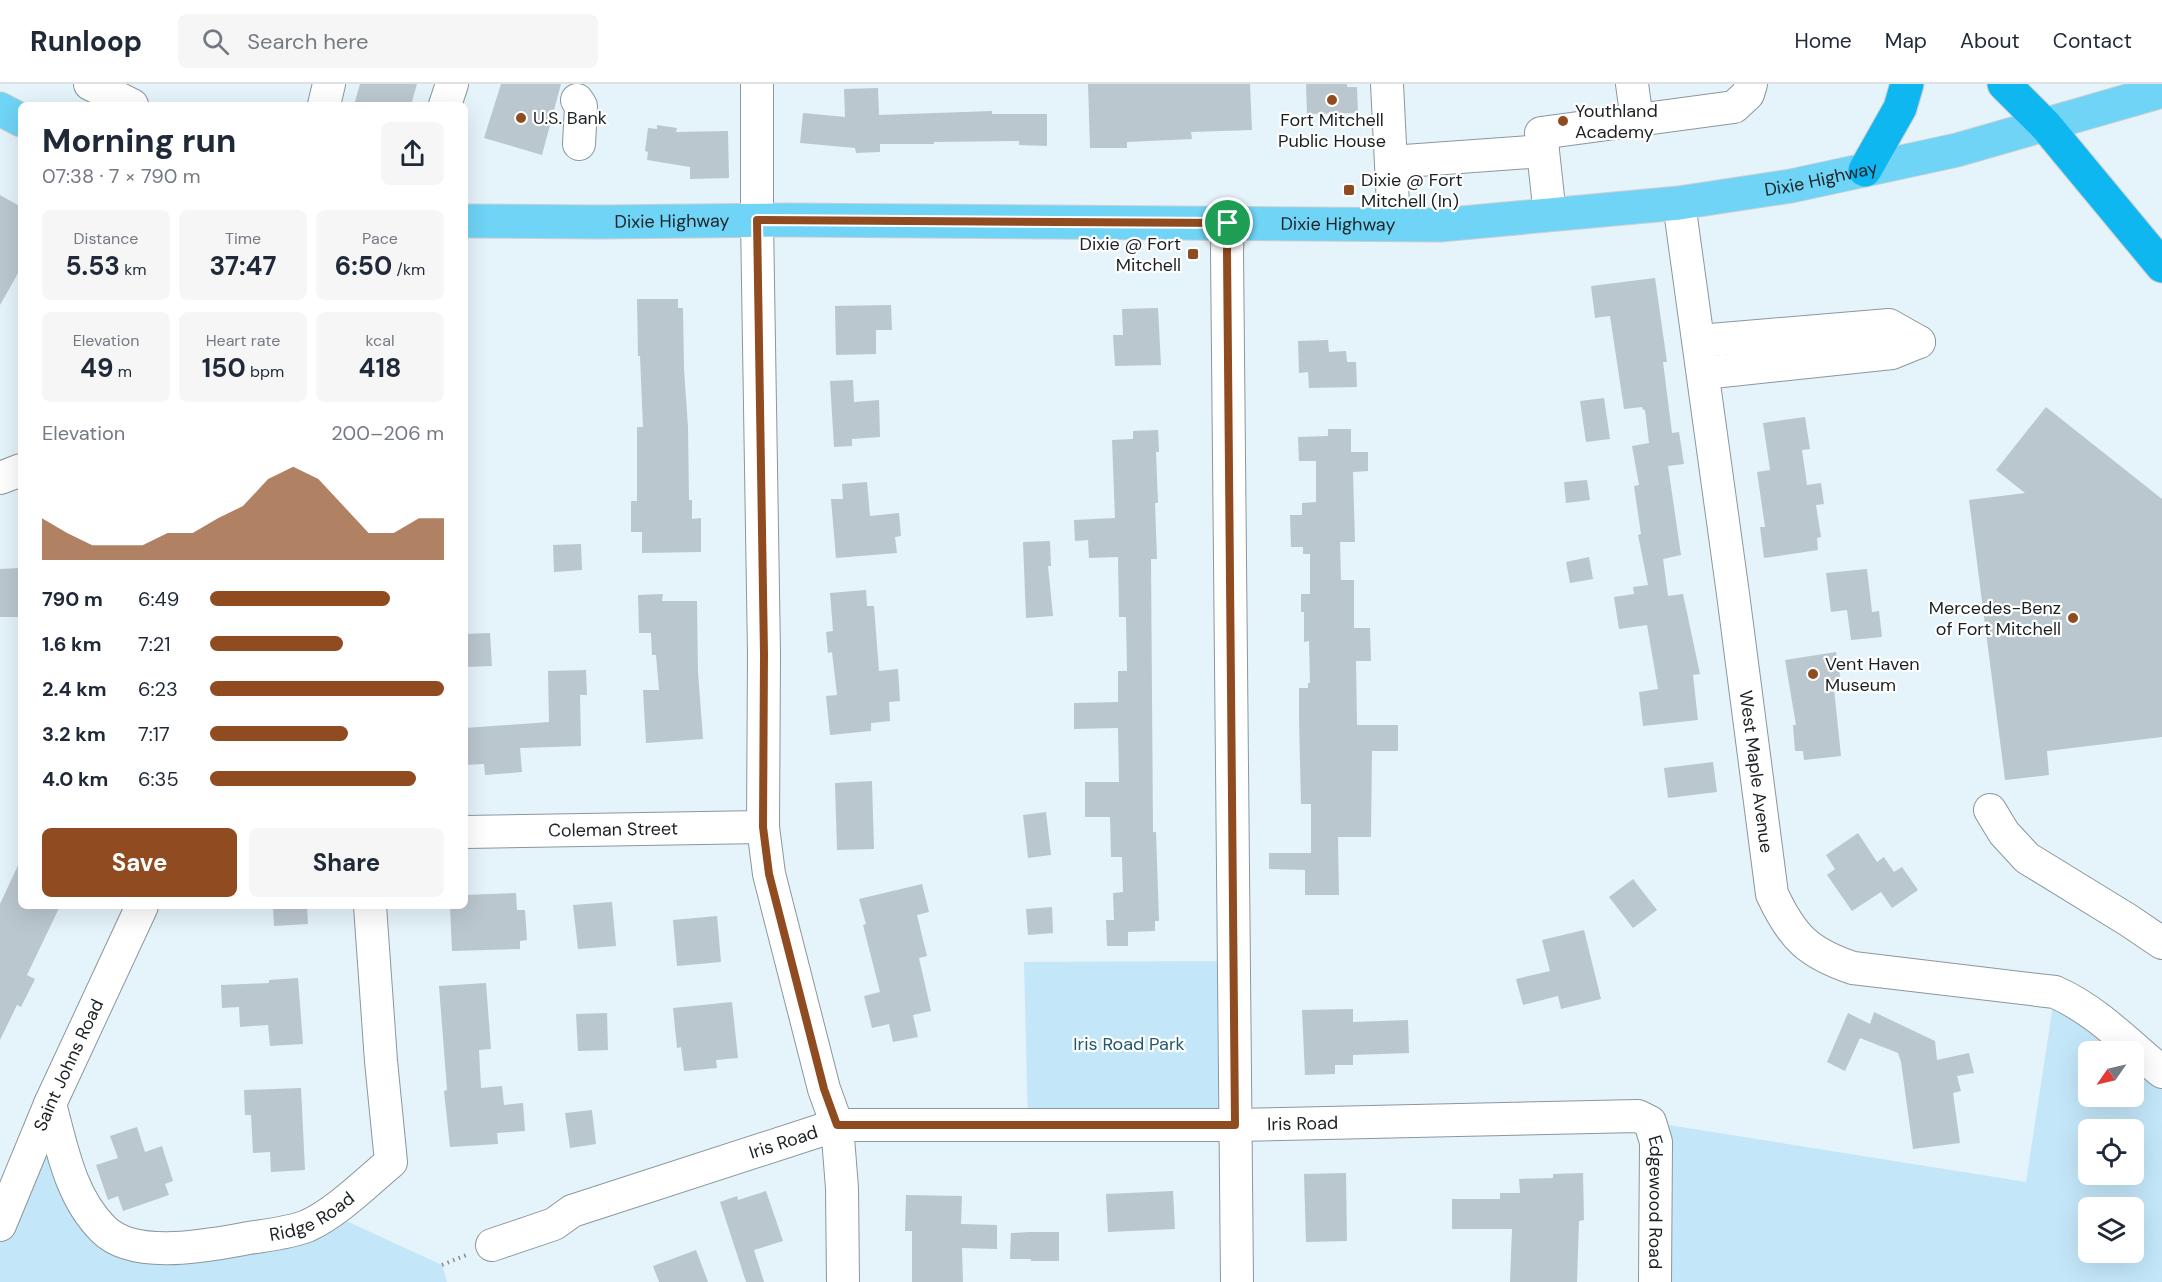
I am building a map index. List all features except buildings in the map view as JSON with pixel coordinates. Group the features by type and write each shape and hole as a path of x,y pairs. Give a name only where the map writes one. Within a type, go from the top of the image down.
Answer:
{"highway":[{"path":"1865,170 1900,108 1907,84"},
{"path":"2004,84 2046,126 2162,266"}],"main road":[{"name":"Dixie Highway","path":"468,221 757,220 1440,225 1679,203 1791,186 1956,150 2158,93"},
{"path":"0,109 18,118"}],"street":[{"path":"90,84 126,102"},
{"path":"325,102 329,84"},
{"path":"446,102 452,84"},
{"path":"757,84 764,654 763,827 771,885 824,1089 837,1125 842,1188 843,1282"},
{"path":"1387,84 1394,225"},
{"path":"1632,84 1637,120"},
{"path":"1550,215 1541,133 1734,107 1748,94 1750,84"},
{"path":"578,100 581,106 579,144"},
{"path":"1391,162 1543,151"},
{"name":"West Maple Avenue","path":"1679,203 1772,894 1785,921 1812,949 1828,960 1853,968 2055,992 2088,1010 2162,1072"},
{"path":"1228,223 1237,1282"},
{"path":"1699,340 1888,325 1919,342 1892,353 1703,373"},
{"path":"0,478 18,471"},
{"path":"1990,810 2004,832 2027,858 2162,943"},
{"name":"Coleman Street","path":"468,832 763,827"},
{"name":"Saint Johns Road","path":"0,1225 50,1104 141,909"},
{"name":"Ridge Road","path":"50,1104 69,1176 80,1198 102,1229 116,1240 140,1246 190,1249 282,1233 307,1226 329,1213 391,1162 370,909"},
{"name":"Iris Road","path":"492,1245 554,1224 572,1211 837,1125 1235,1125 1638,1116 1650,1122"},
{"name":"Edgewood Road","path":"1650,1122 1656,1142 1655,1282"}],"green space":[{"name":"Iris Road Park","path":"1234,961 1235,1125 1028,1126 1024,962"},
{"path":"2055,992 2121,1041 2078,1041 2078,1107 2144,1107 2144,1059 2162,1072 2162,1282 1655,1282 1650,1122 2026,1182"},
{"path":"50,1104 69,1176 140,1247 329,1213 442,1265 447,1282 0,1282 0,1225"}],"place":[{"name":"Fort Mitchell Public House","path":"1332,100"},
{"name":"U.S. Bank","path":"521,118"},
{"name":"Youthland Academy","path":"1563,121"},
{"name":"Dixie @ Fort Mitchell (In)","path":"1349,190"},
{"name":"Dixie @ Fort Mitchell","path":"1193,254"},
{"name":"Mercedes-Benz of Fort Mitchell","path":"2073,618"},
{"name":"Vent Haven Museum","path":"1813,674"}],"route":[{"path":"757,220 1228,223 1235,1125 837,1125 824,1089 769,874 763,827 764,654 757,220"}]}
